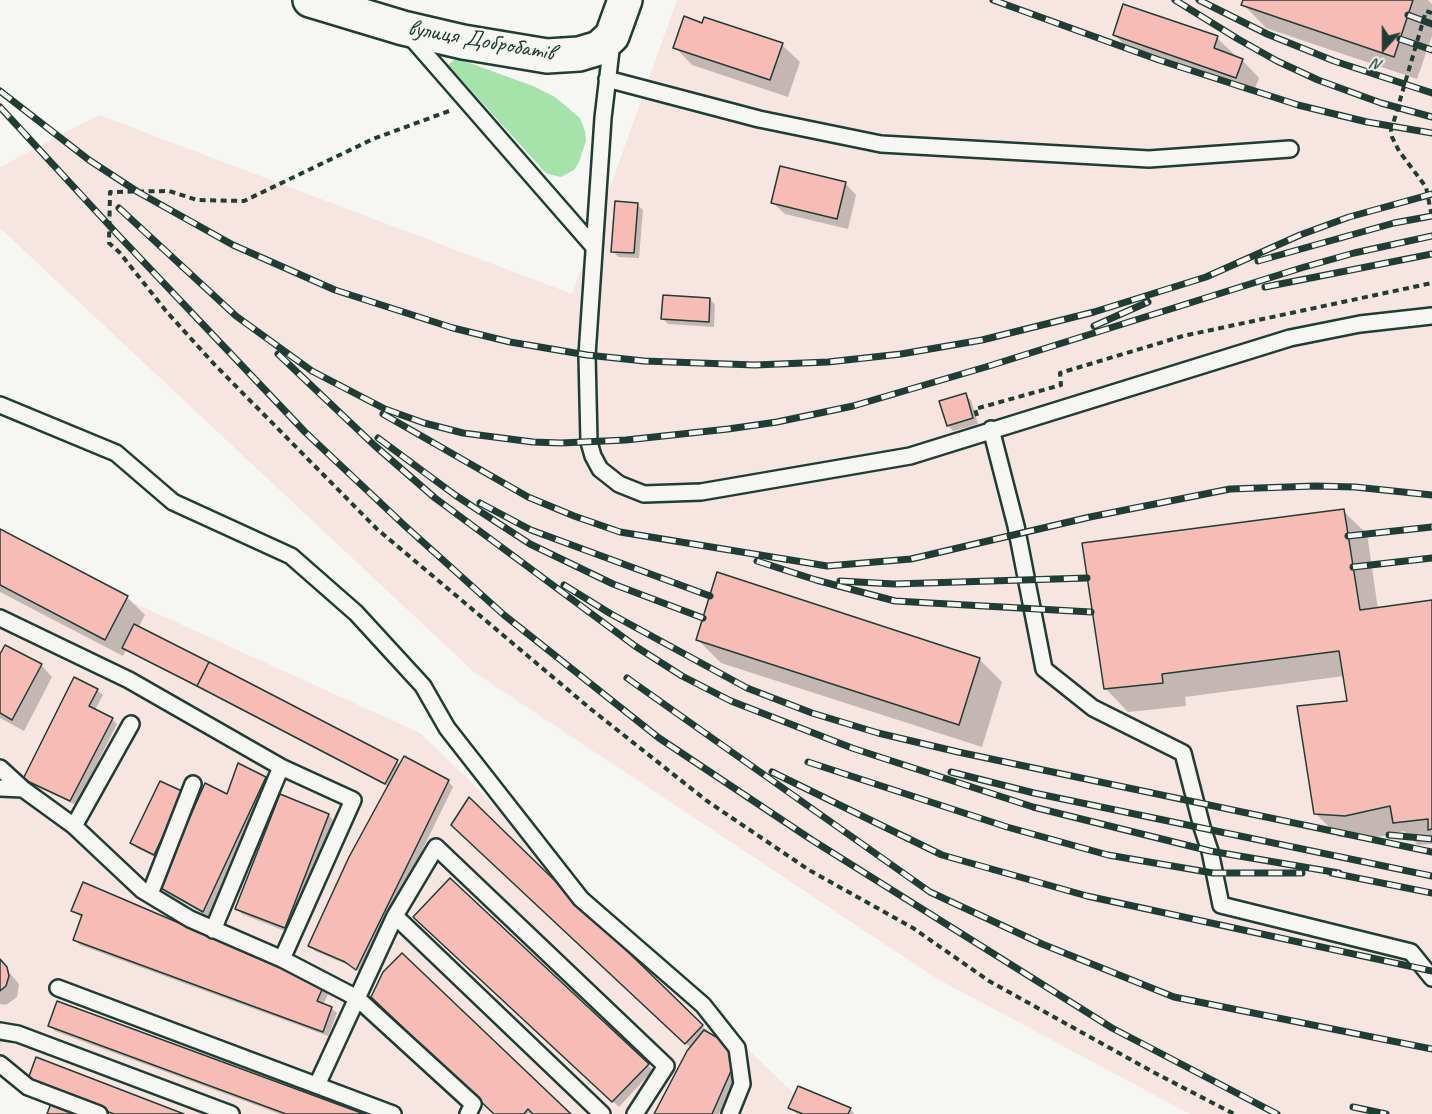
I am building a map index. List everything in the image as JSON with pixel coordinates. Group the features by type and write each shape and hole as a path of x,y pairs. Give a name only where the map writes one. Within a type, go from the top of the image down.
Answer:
{"street":[{"name":"вулиця Добробатів","path":"310,0 404,28 463,42 547,56 579,54 599,48 612,36"},
{"path":"612,36 625,0"}],"lane":[{"path":"404,28 594,247"},
{"path":"612,36 587,355 589,442 600,469 619,484 644,494 701,492 910,456 1290,338 1360,324 1432,316"},
{"path":"608,79 759,119 881,144 1149,159 1290,149"},
{"path":"0,405 116,453 173,502 291,556 356,613 423,686 447,728 581,899 703,1005 737,1048 742,1084 730,1114"},
{"path":"987,431 1016,526 1044,669 1093,708 1183,753 1210,851 1221,905 1411,951 1432,978"},
{"path":"0,618 129,680 282,767 353,800 282,959"},
{"path":"74,826 131,724"},
{"path":"213,930 282,767"},
{"path":"0,768 23,789 74,826 142,890 190,919 282,959 357,998 473,1104 468,1114"},
{"path":"150,894 193,784"},
{"path":"0,788 23,789"},
{"path":"317,1085 395,916 436,847 666,1066 635,1114"},
{"path":"395,916 602,1114"},
{"path":"58,988 393,1114"},
{"path":"0,1031 18,1034 231,1114"},
{"path":"0,1064 28,1088 99,1114"}],"path":[{"path":"1432,13 1426,11 1391,131 1399,151 1426,187 1432,217"},
{"path":"474,109 446,112 373,139 244,201 197,200 169,191 110,192 109,243 214,364 377,529 592,710 707,801 809,870 913,928 989,981 1234,1114"},
{"path":"987,431 975,409 1061,385 1060,373 1183,336 1432,283"}],"shaded area":[{"path":"677,0 1432,0 1432,1114 1190,1114 936,978 474,672 0,228 0,167 99,115 572,294"},
{"path":"0,542 420,733 815,1114 79,1114 0,1069"}],"green space":[{"path":"456,58 533,86 555,97 580,118 586,141 574,170 561,177 544,171 448,65"}],"building":[{"path":"1243,0 1413,0 1394,57 1241,5"},
{"path":"1123,4 1218,36 1214,48 1243,59 1236,78 1113,35"},
{"path":"684,16 702,23 704,17 783,43 770,80 673,48"},
{"path":"780,166 846,182 837,219 771,203"},
{"path":"615,201 638,203 634,253 611,252"},
{"path":"663,295 710,298 709,322 661,319"},
{"path":"966,393 973,418 947,426 939,401"},
{"path":"1344,509 1360,610 1432,600 1432,829 1428,830 1428,819 1393,823 1390,806 1345,816 1314,814 1297,706 1347,701 1339,651 1162,674 1163,683 1104,689 1082,543"},
{"path":"0,529 128,596 105,640 0,585"},
{"path":"717,572 980,658 959,725 696,640"},
{"path":"134,624 209,662 197,686 122,648"},
{"path":"5,645 42,664 12,720 0,713 0,654"},
{"path":"209,662 398,760 385,784 197,686"},
{"path":"74,677 98,689 89,706 113,718 70,801 23,779"},
{"path":"404,756 449,780 356,970 345,962 308,946 349,857"},
{"path":"238,763 266,777 203,912 159,887 205,783 227,794"},
{"path":"160,781 184,792 154,855 130,843"},
{"path":"280,794 329,814 285,928 235,909"},
{"path":"469,797 703,1025 685,1044 451,825"},
{"path":"450,878 649,1064 612,1102 413,917"},
{"path":"83,882 324,985 317,1001 332,1007 323,1032 73,940 82,915 71,911"},
{"path":"402,953 571,1114 533,1114 528,1109 524,1114 494,1114 371,997 383,972"},
{"path":"0,959 7,967 9,976 6,986 0,991"},
{"path":"57,1001 364,1114 286,1114 48,1026"},
{"path":"704,1030 718,1038 738,1055 712,1114 654,1114 687,1051"},
{"path":"36,1057 184,1114 114,1114 27,1082"},
{"path":"798,1086 851,1108 848,1114 803,1114 788,1108"},
{"path":"51,1103 79,1114 47,1114"}],"railway":[{"path":"993,0 1159,60 1298,105 1367,122 1432,133"},
{"path":"1175,0 1277,61 1318,80 1381,103 1432,117"},
{"path":"1199,0 1267,34 1334,61 1432,93"},
{"path":"1408,15 1432,24"},
{"path":"1400,39 1432,50"},
{"path":"0,91 89,160 138,192 233,245 335,290 453,328 510,342 587,355 644,361 755,365 828,362 901,354 982,340 1094,312 1206,277 1300,235 1349,217 1432,194"},
{"path":"0,107 305,432 504,615 659,738 812,840 1112,1028 1277,1114"},
{"path":"119,208 236,316 312,371 385,409 424,423 463,433 533,442 561,443 626,440 728,429 777,422 853,406 989,366 1301,268 1354,253 1432,236"},
{"path":"1258,261 1394,223 1432,216"},
{"path":"1265,287 1432,254"},
{"path":"1094,326 1148,302"},
{"path":"278,354 374,445 435,498 635,646 682,676 731,701 852,748 1033,807 1210,851 1339,873"},
{"path":"383,414 528,497 620,532 827,566 911,559 1090,517 1230,489 1355,487 1432,495"},
{"path":"378,438 455,495 530,544 613,584 703,618"},
{"path":"480,503 531,530 710,596"},
{"path":"1348,536 1432,527"},
{"path":"1353,567 1432,558"},
{"path":"757,561 816,580 895,601 1091,612"},
{"path":"840,581 894,584 1087,578"},
{"path":"564,585 611,614 747,688 812,713 878,733 958,752 1432,852"},
{"path":"627,678 930,892 1042,944 1174,997 1432,1049"},
{"path":"808,762 1007,827 1108,855 1213,873 1302,873"},
{"path":"772,772 942,855 1087,896 1432,971"},
{"path":"951,772 1034,793 1432,876"},
{"path":"1389,835 1432,839"},
{"path":"1332,873 1432,893"},
{"path":"1353,1107 1386,1114"}]}
